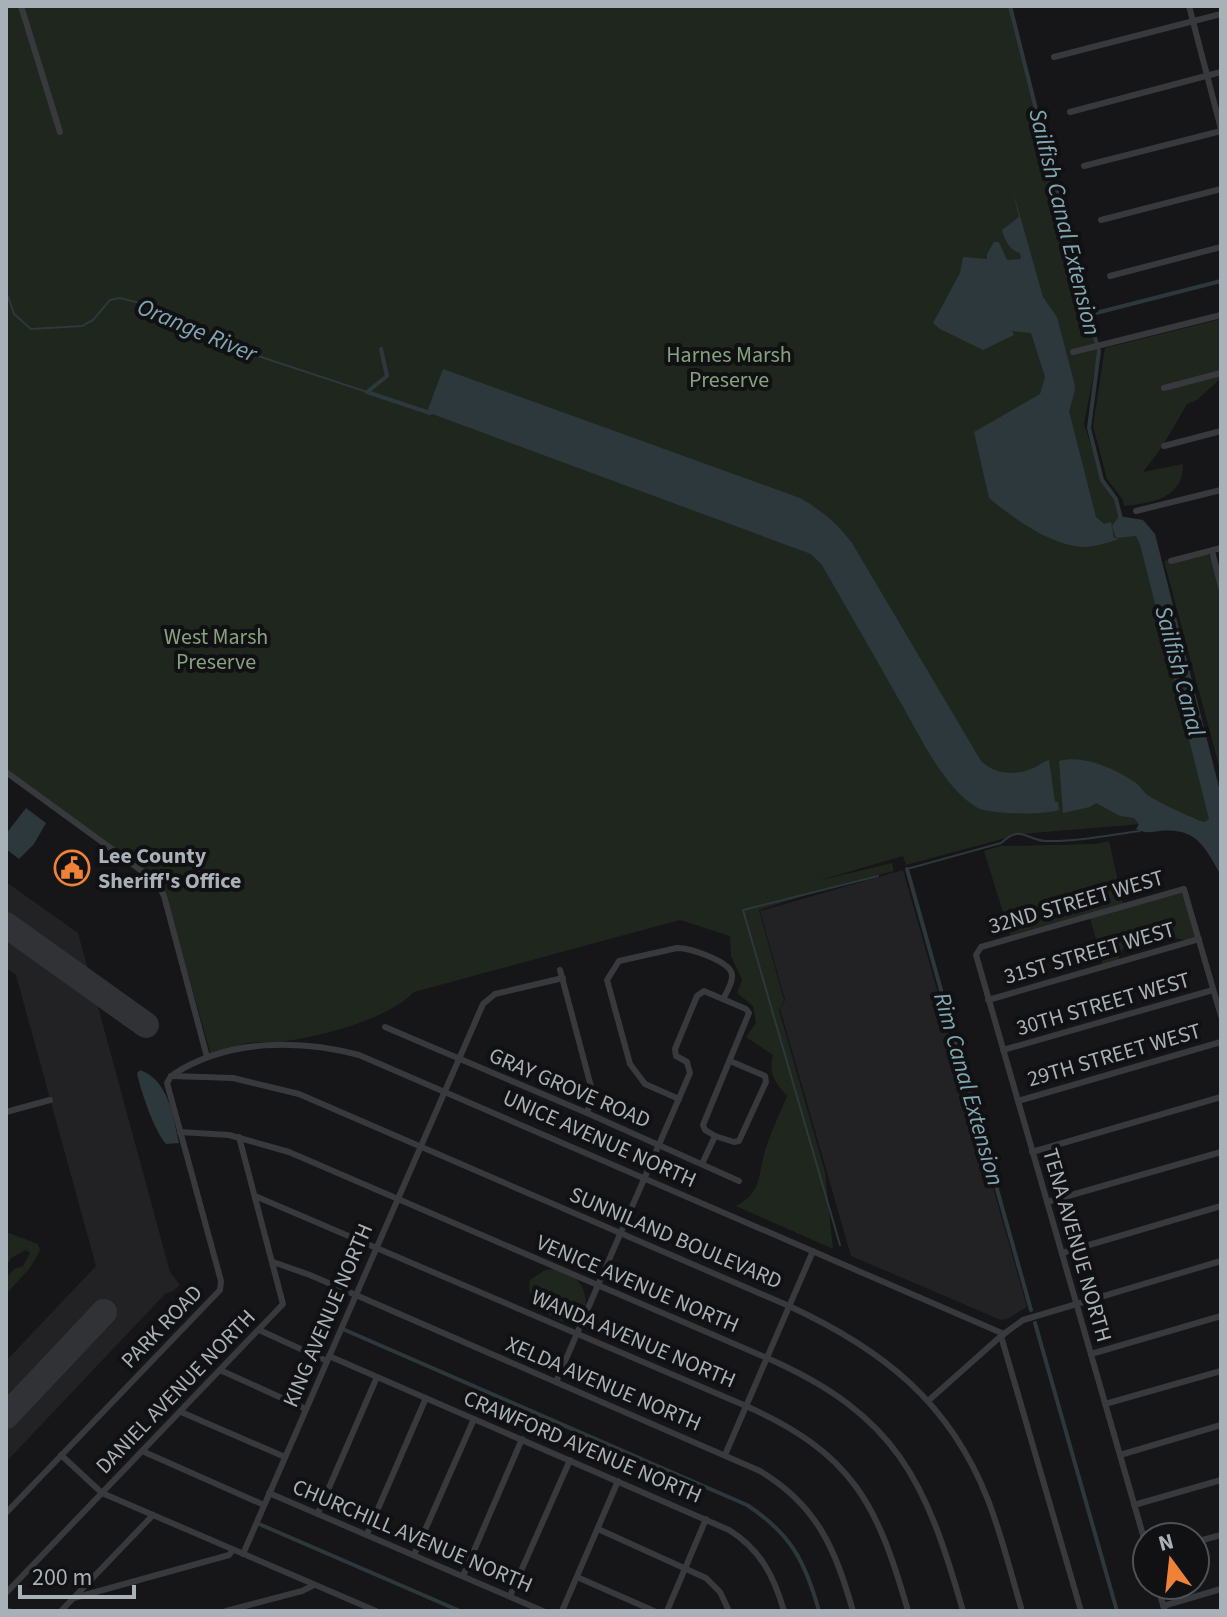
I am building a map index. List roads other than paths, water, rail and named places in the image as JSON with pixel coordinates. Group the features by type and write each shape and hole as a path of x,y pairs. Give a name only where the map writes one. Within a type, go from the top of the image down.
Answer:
{"street":[{"path":"21,6 60,132"},
{"path":"1084,166 1221,130 1189,6"},
{"path":"1054,57 1221,14"},
{"path":"1070,112 1221,72"},
{"path":"1101,220 1221,189"},
{"path":"1110,276 1221,247"},
{"path":"1073,352 1221,315"},
{"path":"1164,388 1221,373"},
{"path":"1164,446 1221,431"},
{"path":"1136,511 1221,490"},
{"path":"1171,561 1221,548"},
{"path":"1212,551 1221,587"},
{"path":"6,772 157,882 164,896 207,1057"},
{"name":"32ND STREET WEST","path":"978,950 1184,889 1199,939"},
{"path":"1199,939 1221,1016"},
{"name":"31ST STREET WEST","path":"988,1000 1199,939"},
{"path":"679,1099 645,1084 630,1064 607,980 619,961 686,948 731,970 733,977 723,999"},
{"name":"TENA AVENUE NORTH","path":"978,950 977,960 988,1000 1139,1521"},
{"name":"KING AVENUE NORTH","path":"243,1554 483,1004 495,994 562,974 593,1094 587,1113"},
{"name":"30TH STREET WEST","path":"1003,1050 1213,990"},
{"path":"556,1382 679,1099 690,1067 676,1056 675,1049 697,996 704,991 749,1013 703,1125 715,1136 734,1142 739,1141 766,1082 760,1072 730,1061"},
{"name":"GRAY GROVE ROAD","path":"385,1027 739,1181"},
{"name":"29TH STREET WEST","path":"1018,1101 1221,1042"},
{"name":"UNICE AVENUE NORTH","path":"171,1076 207,1057 269,1045 315,1046 359,1055 1003,1335"},
{"path":"195,1062 197,1075"},
{"name":"SUNNILAND BOULEVARD","path":"171,1076 233,1078 282,1089 789,1306 864,1345 897,1370 928,1401 960,1443 982,1486 1022,1611"},
{"name":"PARK ROAD","path":"6,1513 220,1290 221,1281 167,1083 171,1076"},
{"path":"1032,1152 1221,1097"},
{"path":"6,1112 50,1100"},
{"name":"VENICE AVENUE NORTH","path":"180,1132 239,1137 275,1147 767,1358 836,1395 874,1426 912,1474 931,1510 963,1611"},
{"path":"702,1164 715,1136"},
{"name":"DANIEL AVENUE NORTH","path":"6,1593 283,1304 239,1137"},
{"path":"1047,1202 1221,1152"},
{"name":"WANDA AVENUE NORTH","path":"255,1196 792,1428 840,1467 859,1490 884,1535 908,1611"},
{"path":"1062,1253 1221,1206"},
{"path":"725,1455 813,1251"},
{"path":"928,1401 1003,1335 1032,1316 1221,1261"},
{"name":"XELDA AVENUE NORTH","path":"273,1262 725,1455 772,1478 792,1493 810,1513 835,1554 853,1611"},
{"path":"1091,1354 1221,1316"},
{"name":"CRAWFORD AVENUE NORTH","path":"259,1330 522,1439 737,1535 761,1558 774,1580 784,1611"},
{"path":"1003,1335 1081,1611"},
{"path":"220,1370 306,1409"},
{"path":"1105,1404 1221,1371"},
{"path":"318,1513 377,1377"},
{"path":"367,1534 426,1398"},
{"path":"181,1412 285,1457"},
{"path":"414,1555 474,1419"},
{"path":"1120,1455 1221,1425"},
{"path":"463,1576 522,1439"},
{"name":"CHURCHILL AVENUE NORTH","path":"142,1451 264,1505"},
{"path":"61,1455 102,1493 376,1611"},
{"path":"510,1596 570,1460"},
{"path":"1134,1505 1221,1480"},
{"path":"562,1611 618,1481"},
{"name":"CHURCHILL AVENUE NORTH","path":"269,1493 543,1611"},
{"path":"61,1611 153,1515"},
{"path":"667,1611 706,1519"},
{"path":"598,1529 686,1568 713,1584 723,1596 729,1611"},
{"path":"74,1598 229,1555 233,1550"},
{"path":"577,1577 654,1611"},
{"path":"226,1611 302,1591 314,1584"},
{"path":"1164,1608 1221,1589"}],"water":[{"path":"1013,191 1043,297 1057,317 1074,382 1069,411 1096,517 1104,524 1111,522 1114,538 1119,539 1101,544 1083,547 1045,536 989,498 974,432 1040,394 1045,377 1031,333 1012,331 1014,335 983,350 933,323 960,273 963,257 987,259 994,242 999,242 1007,260 1021,259 1020,253 1008,244 1002,230 1019,217"},
{"path":"443,369 800,498 815,507 852,543 981,761 992,769 1011,773 1031,769 1049,760 1059,810 1017,813 983,810 952,786 923,742 822,565 811,554 427,412"},
{"name":"Sailfish Canal","path":"1119,516 1143,520 1155,534 1221,795 1221,875 1198,841 1183,832 1139,831 1136,829 1139,824 1134,818 1120,816 1096,803 1063,813 1059,761 1068,759 1099,764 1136,783 1161,803 1200,821 1209,819 1140,544 1136,536 1116,538 1112,526"},
{"path":"26,808 46,823 34,844 19,859 6,849 6,834"},
{"path":"140,1070 150,1075 164,1091 179,1143 166,1144 157,1130 139,1081 137,1073"}],"waterway":[{"name":"Sailfish Canal Extension","path":"1010,6 1099,351 1089,428 1102,480 1116,499 1121,519"},
{"path":"1088,315 1221,281"},
{"name":"Orange River","path":"6,291 14,314 31,329 82,326 93,320 110,300 120,298 147,305 231,347 367,392"},
{"path":"367,392 387,376 381,349"},
{"path":"367,392 430,413"},
{"path":"907,869 1001,843 1019,834 1058,841 1140,831"},
{"name":"Rim Canal Extension","path":"907,869 1031,1310"},
{"path":"840,1245 743,910 878,876"},
{"name":"Rim Canal Extension","path":"1035,1323 1117,1611"},
{"path":"345,1330 747,1505 775,1527 794,1550 808,1577 819,1611"},
{"path":"259,1524 460,1611"}],"place":[{"name":"Lee County Sheriff's Office","path":"72,868"}],"park label":[{"name":"Harnes Marsh Preserve","path":"729,366"},
{"name":"West Marsh Preserve","path":"216,648"}]}
